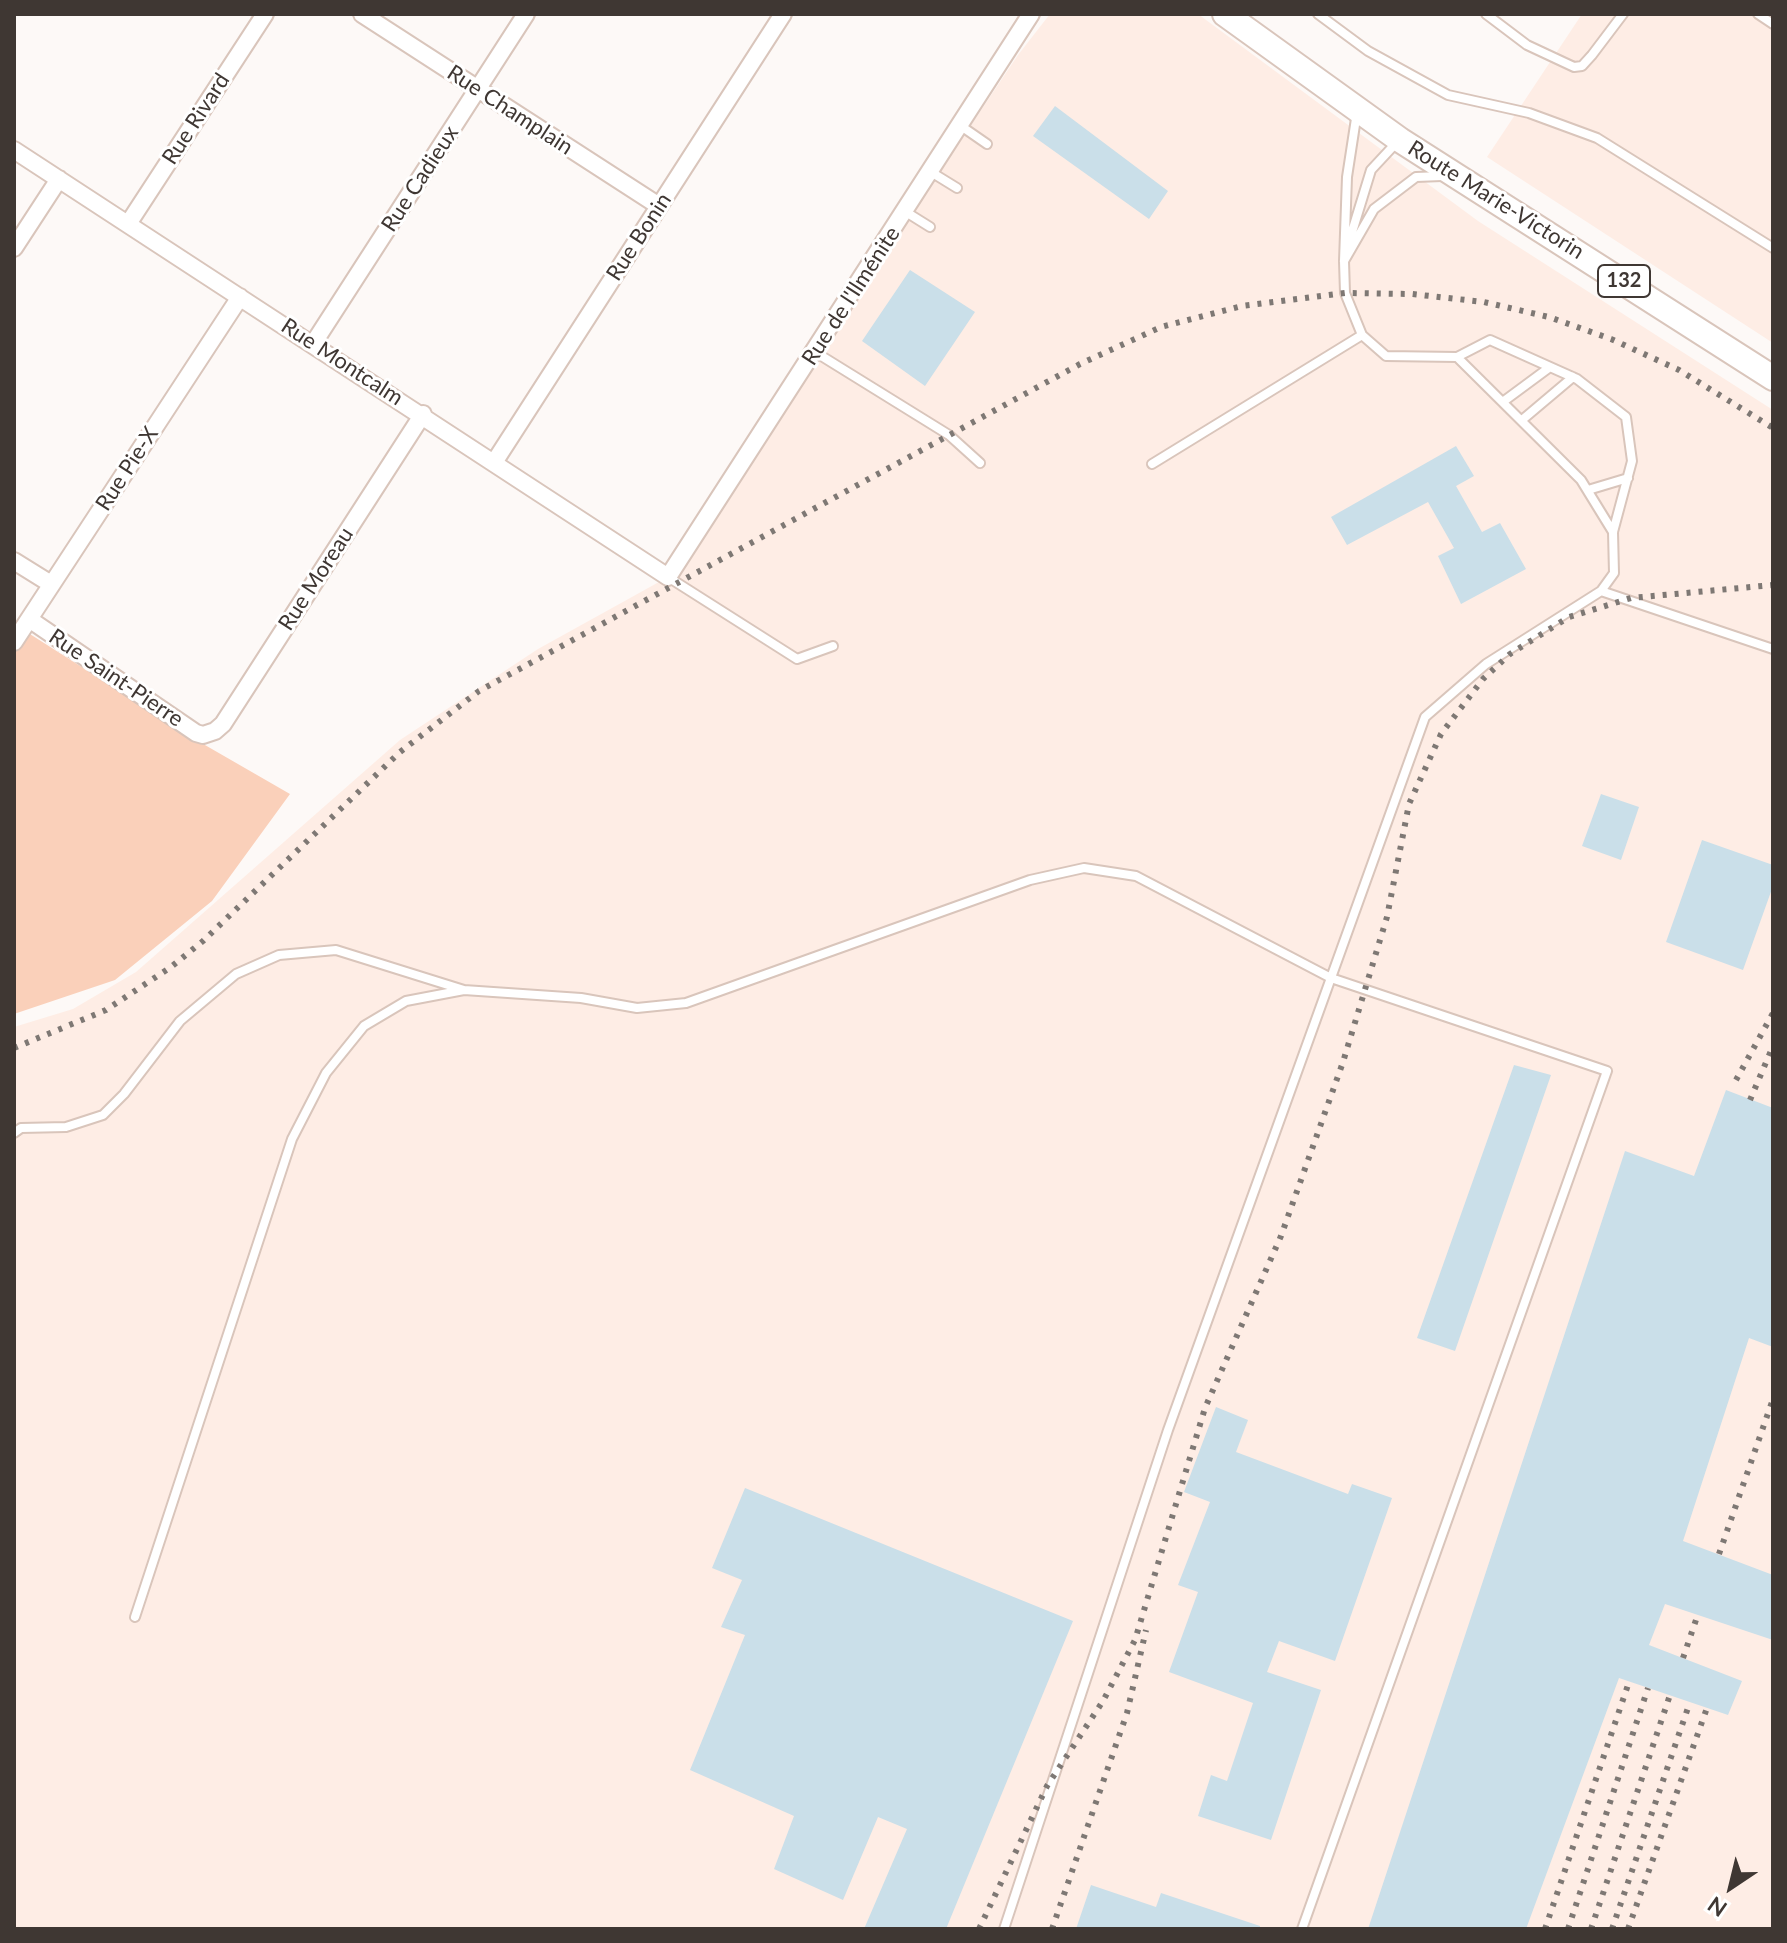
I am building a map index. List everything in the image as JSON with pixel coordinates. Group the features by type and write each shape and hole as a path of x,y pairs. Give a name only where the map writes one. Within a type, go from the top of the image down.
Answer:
{"main road":[{"name":"Route Marie-Victorin","path":"1225,14 1400,140 1773,378"}],"street":[{"name":"Rue Rivard","path":"128,224 265,14"},
{"name":"Rue Champlain","path":"362,14 659,206"},
{"name":"Rue Cadieux","path":"313,344 526,14"},
{"name":"Rue Bonin","path":"495,461 783,14"},
{"name":"Rue de l'Ilménite","path":"668,577 1031,14"},
{"name":"Rue Montcalm","path":"14,150 495,461 668,577"},
{"path":"14,248 59,179"},
{"name":"Rue Pie-X","path":"14,642 240,297"},
{"name":"Rue Moreau","path":"203,735 223,724 423,414"},
{"path":"14,561 51,584"},
{"name":"Rue Saint-Pierre","path":"29,619 203,735"}],"lane":[{"path":"1318,14 1368,51 1448,95 1529,113 1597,138 1773,248"},
{"path":"1486,14 1527,45 1574,67 1582,66 1623,14"},
{"path":"1758,14 1773,24"},
{"path":"1004,1929 1168,1430 1425,717 1486,664 1601,591 1614,573 1613,532 1632,461 1626,417 1573,377 1490,340 1457,357 1386,356 1362,335 1345,293 1344,261 1347,177 1357,111"},
{"path":"961,126 987,144"},
{"path":"1344,261 1371,170 1400,140"},
{"path":"931,172 957,188"},
{"path":"1344,261 1374,209 1416,177 1442,176 1473,186"},
{"path":"906,212 930,227"},
{"path":"1152,464 1362,335"},
{"path":"815,352 949,435 980,463"},
{"path":"1457,357 1504,401 1588,490 1613,532"},
{"path":"1504,401 1550,367"},
{"path":"1522,420 1573,377"},
{"path":"1588,490 1628,478"},
{"path":"668,577 797,659 833,646"},
{"path":"1601,591 1773,649"},
{"path":"14,1133 21,1128 66,1127 103,1115 124,1094 180,1021 236,974 279,955 336,950 464,990 581,998 637,1008 686,1003 1030,880 1084,868 1136,876 1331,978 1607,1071 1302,1929"},
{"path":"135,1617 292,1139 326,1073 364,1026 406,1001 464,990"}],"shaded area":[{"path":"1050,14 1198,14 1478,221 1773,410 1773,1929 14,1929 14,1027 73,1009 136,972 400,740 538,649 668,577 1018,55"},
{"path":"1582,14 1773,14 1773,343 1487,157"},
{"path":"22,629 198,741 290,794 212,901 115,980 14,1014 14,642"}],"building":[{"path":"1055,106 1168,191 1149,219 1033,136"},
{"path":"910,270 975,312 925,386 862,341"},
{"path":"1456,446 1474,476 1456,486 1482,532 1500,523 1526,569 1461,604 1438,556 1454,548 1428,502 1347,545 1331,517"},
{"path":"1601,794 1639,807 1621,860 1582,846"},
{"path":"1702,840 1773,865 1773,886 1743,970 1666,942"},
{"path":"1514,1065 1551,1075 1455,1351 1417,1338"},
{"path":"1726,1090 1773,1108 1773,1347 1749,1338 1683,1541 1773,1575 1773,1640 1665,1604 1649,1645 1742,1681 1728,1715 1619,1678 1526,1929 1368,1929 1625,1151 1694,1176"},
{"path":"1216,1407 1248,1420 1236,1452 1348,1494 1352,1484 1392,1498 1335,1661 1279,1641 1267,1672 1321,1690 1271,1840 1198,1816 1211,1775 1227,1781 1253,1703 1169,1672 1198,1592 1178,1585 1210,1502 1184,1492"},
{"path":"745,1488 1073,1621 946,1929 864,1929 907,1829 878,1817 843,1900 774,1869 794,1816 690,1770 745,1635 721,1627 742,1580 712,1568"},
{"path":"1091,1885 1156,1907 1161,1893 1260,1926 1260,1929 1076,1929"}],"railway":[{"path":"14,1048 106,1010 171,967 203,941 400,752 479,691 1080,364 1161,327 1242,306 1345,293 1412,294 1484,302 1549,317 1611,339 1679,370 1773,428"},
{"path":"979,1929 1047,1786 1103,1701 1135,1640 1205,1408 1281,1236 1343,1062 1387,917 1409,804 1441,734 1483,679 1510,654 1569,617 1631,598 1773,585"},
{"path":"1736,1080 1773,1013"},
{"path":"1750,1100 1773,1046"},
{"path":"1719,1554 1773,1399"},
{"path":"1683,1658 1698,1614"},
{"path":"1052,1929 1127,1713 1146,1630"},
{"path":"1545,1929 1629,1682"},
{"path":"1568,1929 1648,1688"},
{"path":"1591,1929 1670,1695"},
{"path":"1612,1929 1690,1702"},
{"path":"1628,1929 1707,1708"}]}
